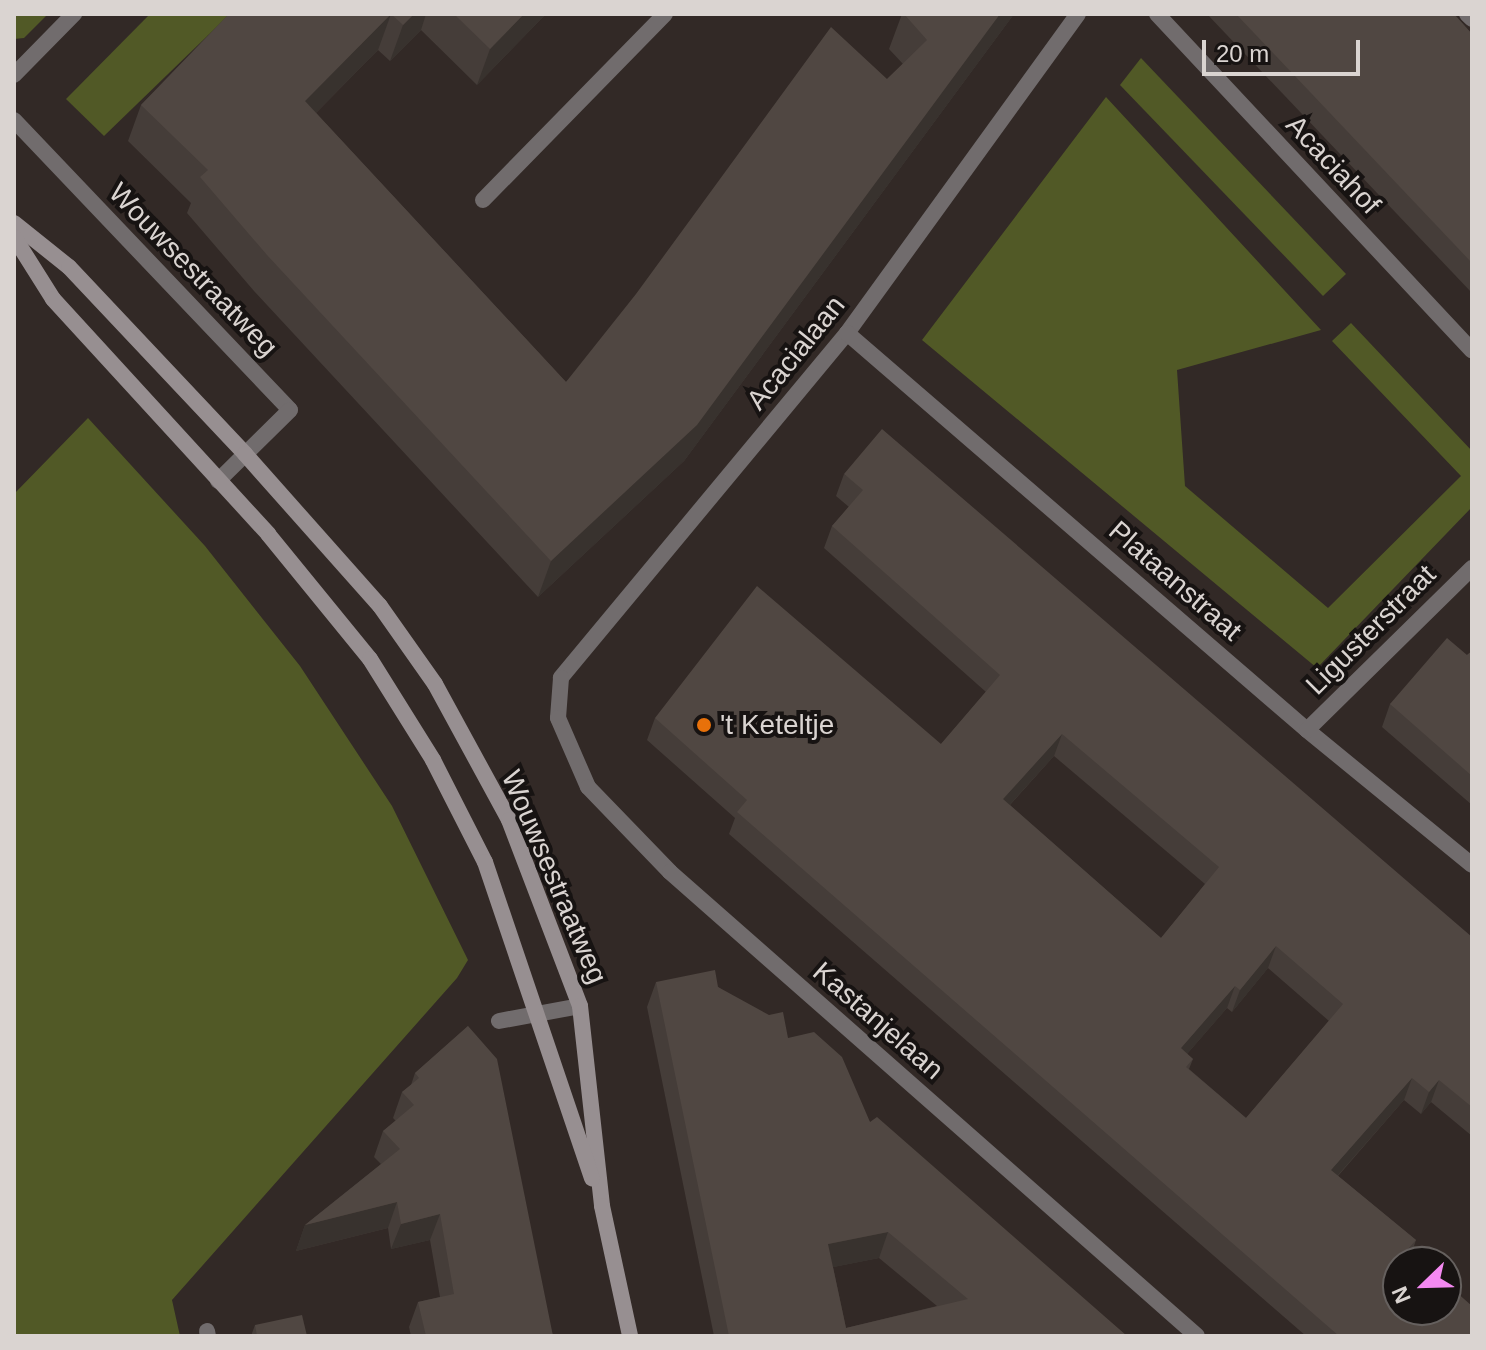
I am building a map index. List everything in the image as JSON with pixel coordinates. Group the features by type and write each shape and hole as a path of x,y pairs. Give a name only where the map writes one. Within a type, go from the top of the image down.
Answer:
{"main road":[{"name":"Wouwsestraatweg","path":"14,223 69,267 245,454 380,606 435,684 509,820 580,1006 602,1206 630,1336"},
{"name":"Wouwsestraatweg","path":"14,237 53,299 268,534 370,659 433,760 485,862 602,1206"}],"street":[{"path":"14,75 74,14"},
{"path":"483,200 665,14"},
{"name":"Acacialaan","path":"558,718 561,678 847,333 1078,14"},
{"name":"Acaciahof","path":"1157,14 1472,351"},
{"path":"1467,14 1472,19"},
{"name":"Wouwsestraatweg","path":"14,120 290,410 218,481"},
{"name":"Plataanstraat","path":"847,333 1307,730 1472,865"},
{"name":"Ligusterstraat","path":"1307,730 1472,568"},
{"name":"Kastanjelaan","path":"558,718 588,787 670,872 1197,1336"},
{"path":"499,1021 580,1006"}],"green space":[{"path":"14,14 48,14 24,38 14,39"},
{"path":"150,14 230,14 104,136 66,99"},
{"path":"1141,58 1346,274 1323,296 1120,85"},
{"path":"1106,97 1321,330 1177,370 1185,486 1328,608 1461,476 1332,341 1351,323 1472,451 1472,507 1317,668 922,340"},
{"path":"88,418 205,546 300,666 392,806 468,960 457,978 172,1300 180,1336 14,1336 14,494"}],"building":[{"path":"229,14 391,14 305,101 566,382 636,294 831,27 887,79 927,40 904,14 1000,14 697,425 551,561 267,255 200,177 208,170 141,105"},
{"path":"391,14 414,14 403,25"},
{"path":"454,14 524,14 490,49"},
{"path":"1236,14 1454,14 1472,34 1472,263"},
{"path":"882,429 1472,937 1472,1107 1439,1080 1429,1092 1412,1078 1331,1170 1416,1240 1411,1246 1382,1246 1382,1326 1462,1326 1462,1297 1472,1306 1472,1336 1339,1336 737,812 747,800 655,718 757,586 941,744 1000,675 832,526 863,490 844,474","holes":["1062,734 1219,867 1161,938 1003,799","1276,946 1343,1004 1246,1118 1186,1067 1193,1059 1181,1048 1235,986 1240,990"]},
{"path":"1447,638 1467,655 1472,651 1472,776 1390,704"},
{"path":"715,970 718,987 769,1015 783,1012 788,1038 814,1032 842,1057 870,1122 877,1117 1127,1336 729,1336 656,982","holes":["888,1232 968,1299 846,1328 828,1244"]},
{"path":"468,1026 497,1059 553,1336 426,1336 418,1302 454,1294 440,1214 401,1224 397,1202 305,1225 400,1149 383,1131 414,1105 402,1092 419,1078 415,1073"},
{"path":"302,1315 307,1336 257,1336 255,1325"}],"place":[{"name":"'t Keteltje","path":"704,725"}]}
